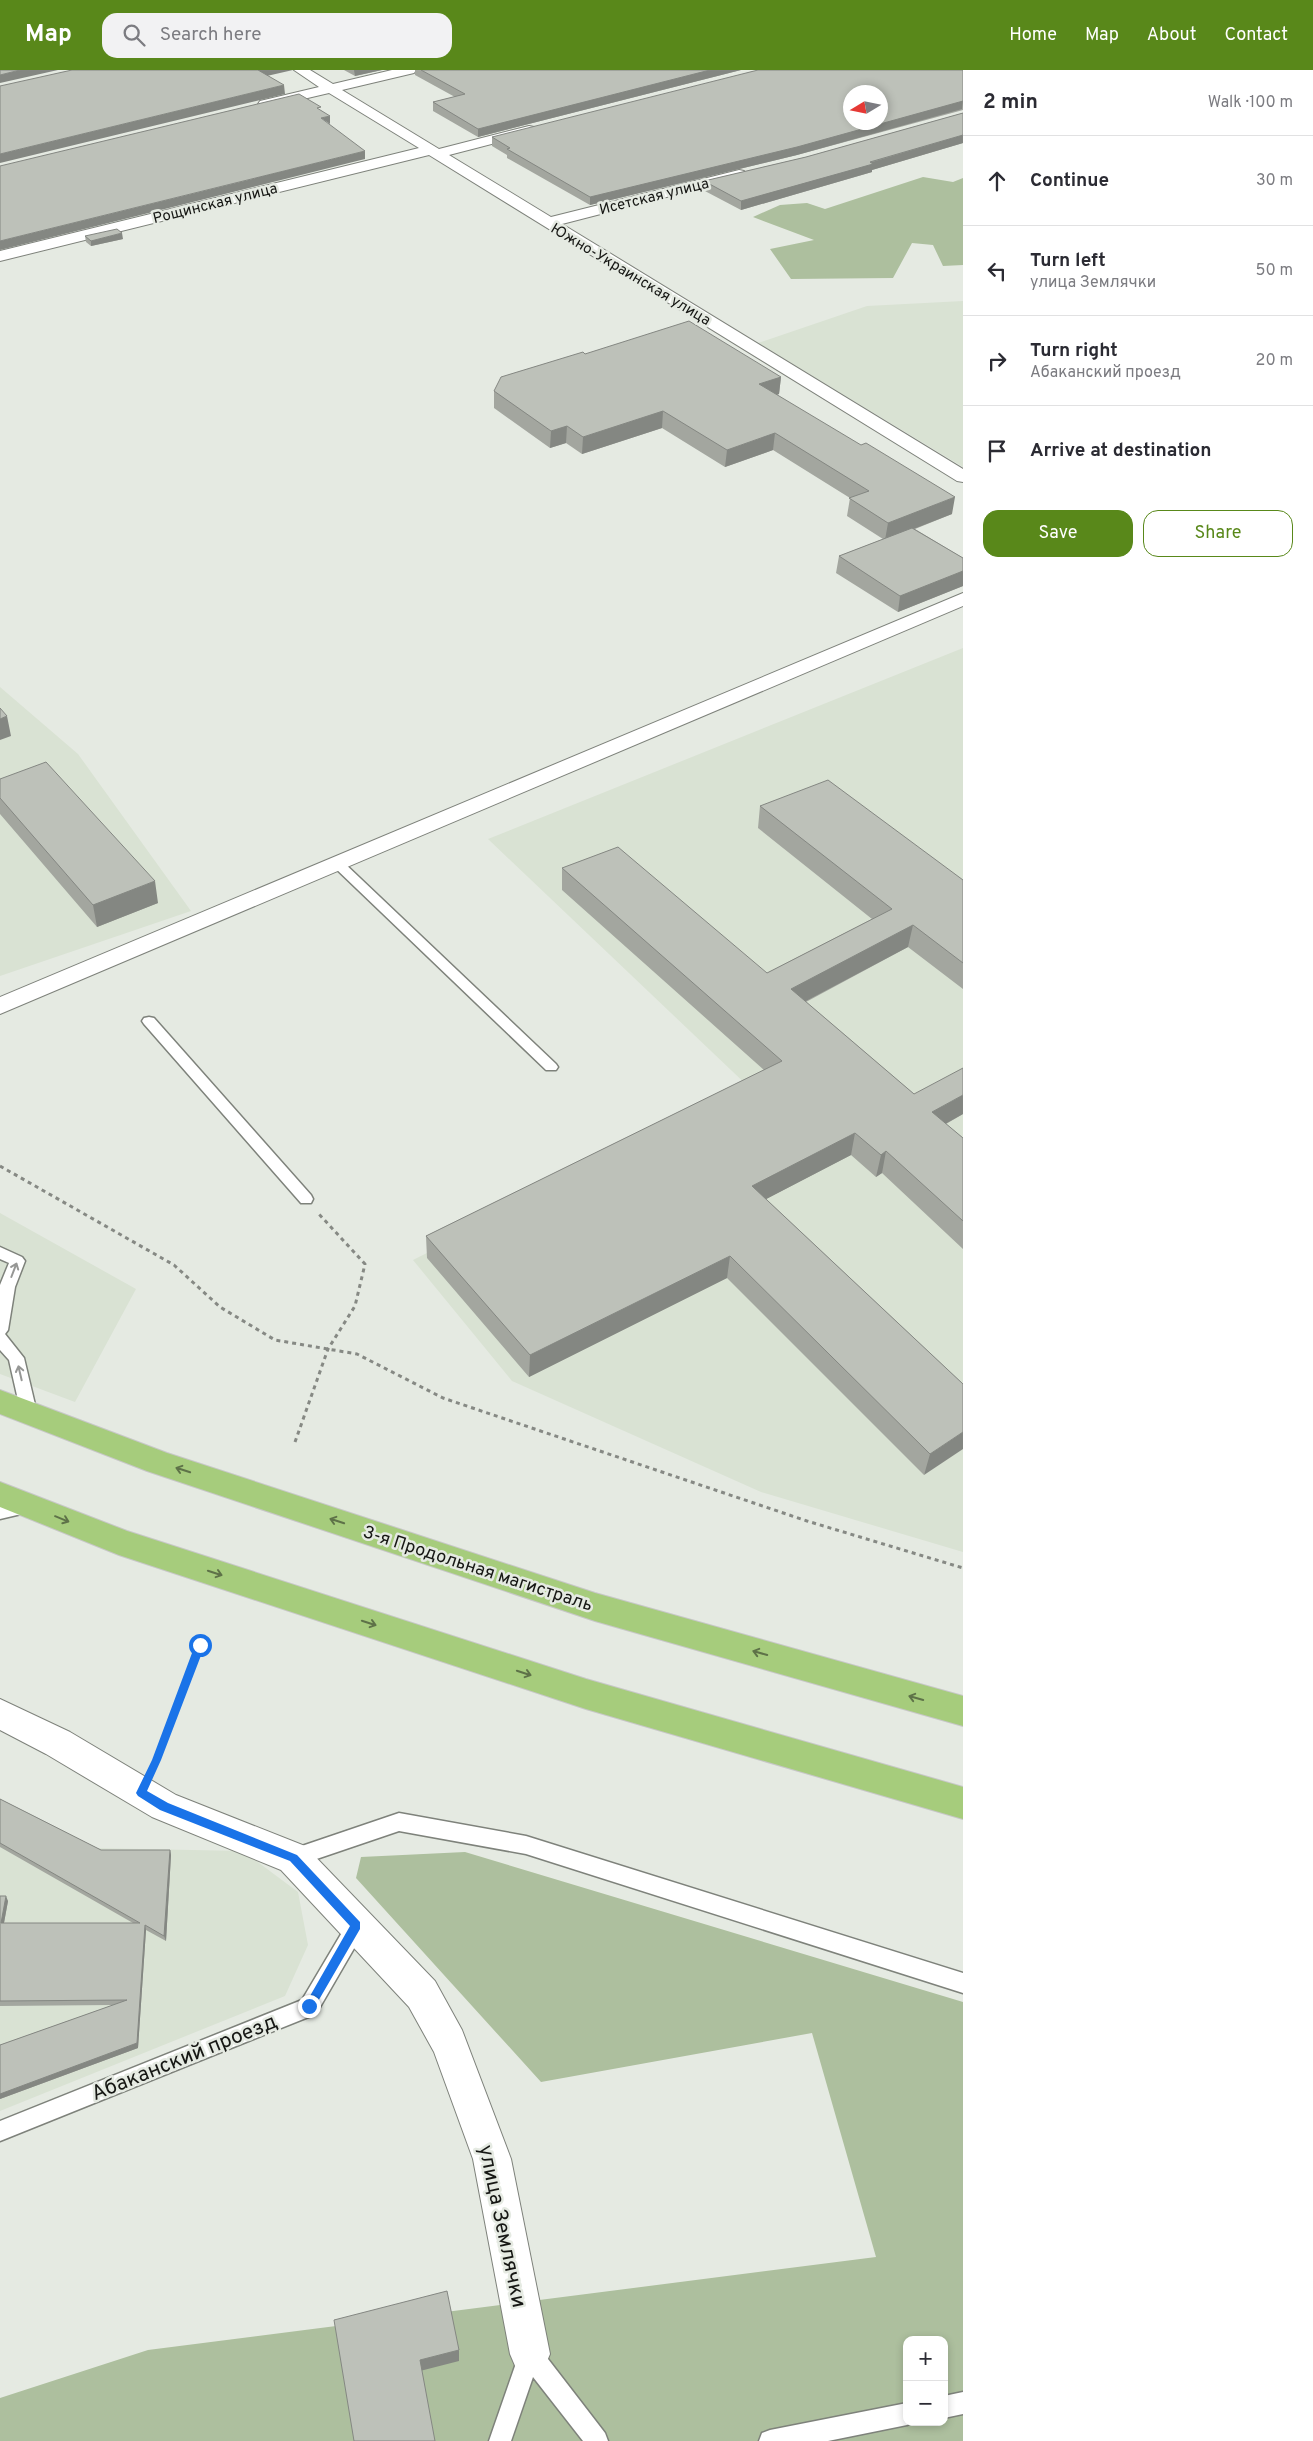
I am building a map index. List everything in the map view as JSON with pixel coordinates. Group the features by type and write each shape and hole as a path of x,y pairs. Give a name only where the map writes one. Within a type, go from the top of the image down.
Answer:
{"highway":[{"name":"3-я Продольная магистраль","path":"0,1402 158,1462 595,1607 963,1711"},
{"path":"10,1504 119,1542 586,1694 963,1803"}],"street":[{"name":"Южно-Украинская улица","path":"300,70 963,477"},
{"path":"252,107 409,70"},
{"name":"Рощинская улица","path":"0,256 543,127"},
{"name":"Исетская улица","path":"547,223 755,171"},
{"path":"0,1006 963,599"},
{"name":"улица Землячки","path":"0,1714 58,1743 164,1806 293,1858 422,1994 449,2043 492,2158 530,2354"}],"lane":[{"path":"337,863 552,1067"},
{"path":"149,1021 306,1199"},
{"path":"0,1253 17,1261 7,1287 0,1330"},
{"path":"0,1339 16,1358 29,1413"},
{"path":"293,1858 400,1822 526,1845 963,1983"},
{"name":"Абаканский проезд","path":"0,2131 309,2006 357,1926"},
{"path":"500,2441 530,2354"},
{"path":"530,2354 597,2441"},
{"path":"948,2405 963,2403"},
{"path":"770,2441 903,2415"}],"path":[{"path":"0,1166 174,1265 220,1307 275,1340 357,1354 443,1398 807,1521 963,1568"},
{"path":"295,1442 328,1349 355,1306 365,1264 306,1199"},
{"path":"141,1793 156,1760 200,1645"}],"shaded area":[{"path":"963,301 963,467 758,343 867,306"},
{"path":"963,648 963,1552 761,1492 512,1381 413,1260 752,1090 488,839"},
{"path":"0,687 78,754 191,911 0,976"},
{"path":"0,1213 136,1289 75,1402 0,1374"},
{"path":"0,1803 90,1848 243,1851 298,1892 308,1945 285,1996 0,2111"}],"green space":[{"path":"923,177 953,182 963,178 963,265 943,266 933,245 912,243 893,278 791,279 770,249 814,240 753,217 780,205 807,203 825,209"},
{"path":"465,1852 963,2002 963,2441 0,2441 0,2398 148,2350 876,2257 812,2033 541,2082 356,1878 361,1857"}],"building":[{"path":"0,70 20,70 0,75"},
{"path":"72,70 258,70 284,85 0,154 0,86"},
{"path":"421,70 710,70 478,129 433,102 465,94"},
{"path":"758,70 963,70 963,101 888,122 888,85 843,85 843,130 858,130 797,147 590,197 507,149 510,148 492,137"},
{"path":"299,94 321,107 317,108 330,116 321,118 365,151 0,241 0,166"},
{"path":"963,113 963,135 870,162 873,164 741,201 704,181 806,157"},
{"path":"117,229 122,233 91,241 85,236"},
{"path":"689,321 781,377 759,384 861,445 866,443 955,497 888,523 849,498 869,491 775,433 727,450 663,411 583,437 567,426 551,431 494,391 501,377 583,352 585,354"},
{"path":"912,528 963,558 963,571 900,596 839,556"},
{"path":"0,708 7,716 0,719"},
{"path":"46,762 155,881 93,905 0,798 0,779"},
{"path":"828,780 963,880 963,963 913,925 791,989 914,1094 963,1068 963,1095 932,1112 963,1138 963,1221 886,1151 881,1155 855,1133 752,1186 963,1384 963,1432 930,1454 730,1256 530,1355 426,1236 782,1061 562,868 618,847 767,973 892,909 760,806"},
{"path":"0,1799 101,1850 170,1850 164,1936 145,1925 137,2043 0,2094 0,2045 127,2000 0,2001 0,1896 6,1896 1,1923 140,1923 0,1843"},
{"path":"447,2291 459,2350 420,2360 435,2441 354,2441 334,2320"}],"route":[{"path":"200,1645 156,1760 141,1793 164,1806 293,1858 357,1926 309,2006"}]}
